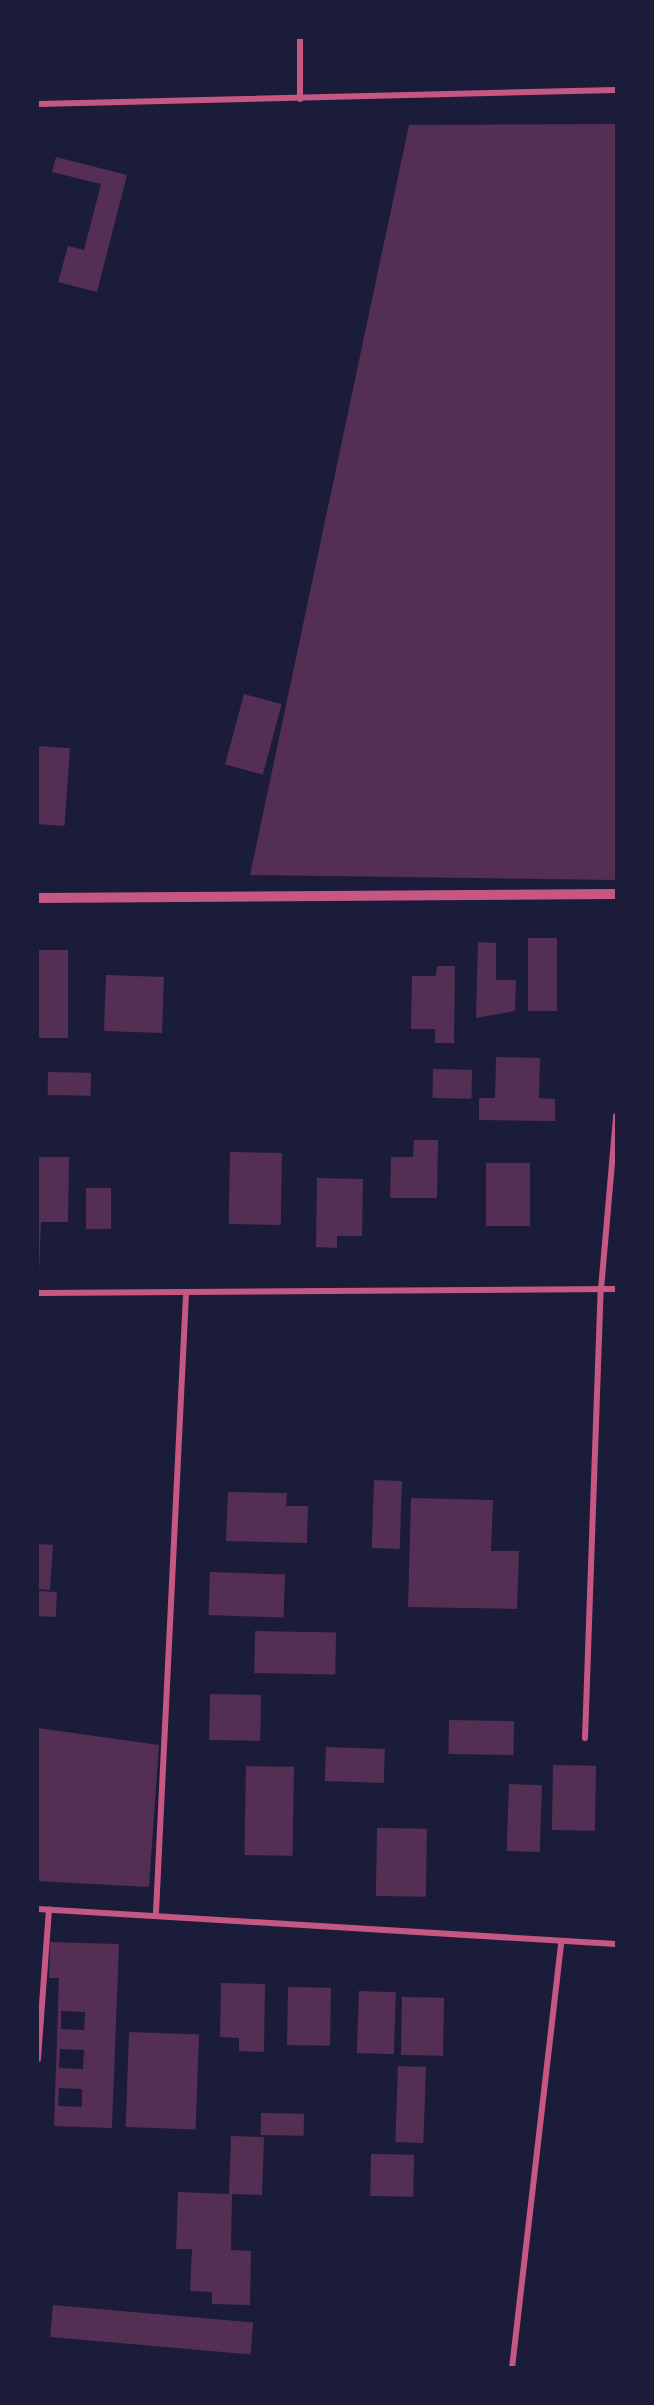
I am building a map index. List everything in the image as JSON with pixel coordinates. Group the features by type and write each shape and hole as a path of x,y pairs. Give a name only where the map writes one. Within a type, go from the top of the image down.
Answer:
{"street":[{"path":"300,38 300,99"},
{"path":"38,104 616,90"},
{"path":"38,898 616,894"},
{"path":"585,1738 601,1289 616,1116"},
{"path":"38,1293 186,1294 616,1289"},
{"path":"156,1912 186,1294"},
{"path":"38,1909 156,1912 561,1942 616,1944"},
{"path":"38,2059 49,1910"},
{"path":"512,2367 561,1942"}],"building":[{"path":"616,124 616,880 250,875 409,125"},
{"path":"56,157 127,175 97,292 58,282 68,246 84,250 101,184 52,172"},
{"path":"244,694 282,704 263,775 225,765"},
{"path":"38,746 70,748 64,826 38,824"},
{"path":"528,938 557,938 557,1011 528,1011"},
{"path":"478,942 496,943 496,980 516,980 515,1011 476,1018"},
{"path":"38,950 68,950 68,1038 38,1038"},
{"path":"437,966 455,966 454,1043 435,1043 435,1029 411,1029 412,976 436,976"},
{"path":"106,975 164,977 162,1033 104,1031"},
{"path":"496,1057 540,1058 539,1098 555,1099 555,1121 479,1120 479,1098 495,1098"},
{"path":"433,1069 472,1070 471,1099 432,1098"},
{"path":"48,1072 91,1073 91,1096 48,1095"},
{"path":"414,1140 438,1140 437,1198 390,1198 391,1157 413,1157"},
{"path":"230,1152 282,1153 281,1225 229,1224"},
{"path":"38,1157 69,1157 68,1222 41,1222 39,1273"},
{"path":"486,1163 530,1163 530,1226 486,1226"},
{"path":"317,1178 363,1179 362,1236 337,1236 337,1248 316,1247"},
{"path":"86,1188 111,1188 111,1229 86,1229"},
{"path":"374,1480 402,1481 400,1549 372,1548"},
{"path":"228,1492 287,1493 286,1506 308,1506 307,1543 226,1541"},
{"path":"411,1498 493,1500 491,1551 519,1551 517,1609 408,1607"},
{"path":"38,1544 53,1545 50,1590 38,1589"},
{"path":"210,1572 285,1575 283,1618 208,1615"},
{"path":"38,1591 57,1592 56,1617 38,1616"},
{"path":"255,1631 336,1632 335,1674 254,1673"},
{"path":"210,1694 261,1695 260,1741 209,1740"},
{"path":"449,1720 514,1721 513,1755 448,1754"},
{"path":"38,1728 159,1745 149,1887 38,1881"},
{"path":"326,1747 385,1749 384,1783 325,1781"},
{"path":"553,1765 596,1766 595,1831 552,1830"},
{"path":"246,1766 294,1767 292,1856 244,1855"},
{"path":"509,1784 542,1785 540,1852 507,1851"},
{"path":"377,1828 427,1829 426,1897 376,1896"},
{"path":"50,1942 119,1944 112,2128 54,2126 59,1978 49,1978","holes":["61,2011 85,2012 84,2030 61,2029","60,2049 84,2050 83,2069 59,2068","59,2088 82,2089 82,2107 58,2106"]},
{"path":"221,1983 265,1984 264,2052 239,2051 239,2038 220,2037"},
{"path":"288,1987 331,1988 330,2046 287,2045"},
{"path":"359,1991 396,1992 394,2054 357,2053"},
{"path":"402,1997 444,1998 443,2056 401,2055"},
{"path":"129,2032 199,2034 196,2129 126,2127"},
{"path":"398,2066 426,2067 423,2143 395,2142"},
{"path":"261,2113 304,2114 304,2136 261,2135"},
{"path":"231,2136 264,2137 262,2195 232,2194 231,2250 251,2251 250,2305 212,2304 212,2292 190,2291 192,2249 176,2249 178,2192 229,2194"},
{"path":"371,2154 414,2155 413,2197 370,2196"},
{"path":"53,2305 253,2323 250,2354 50,2337"}]}
